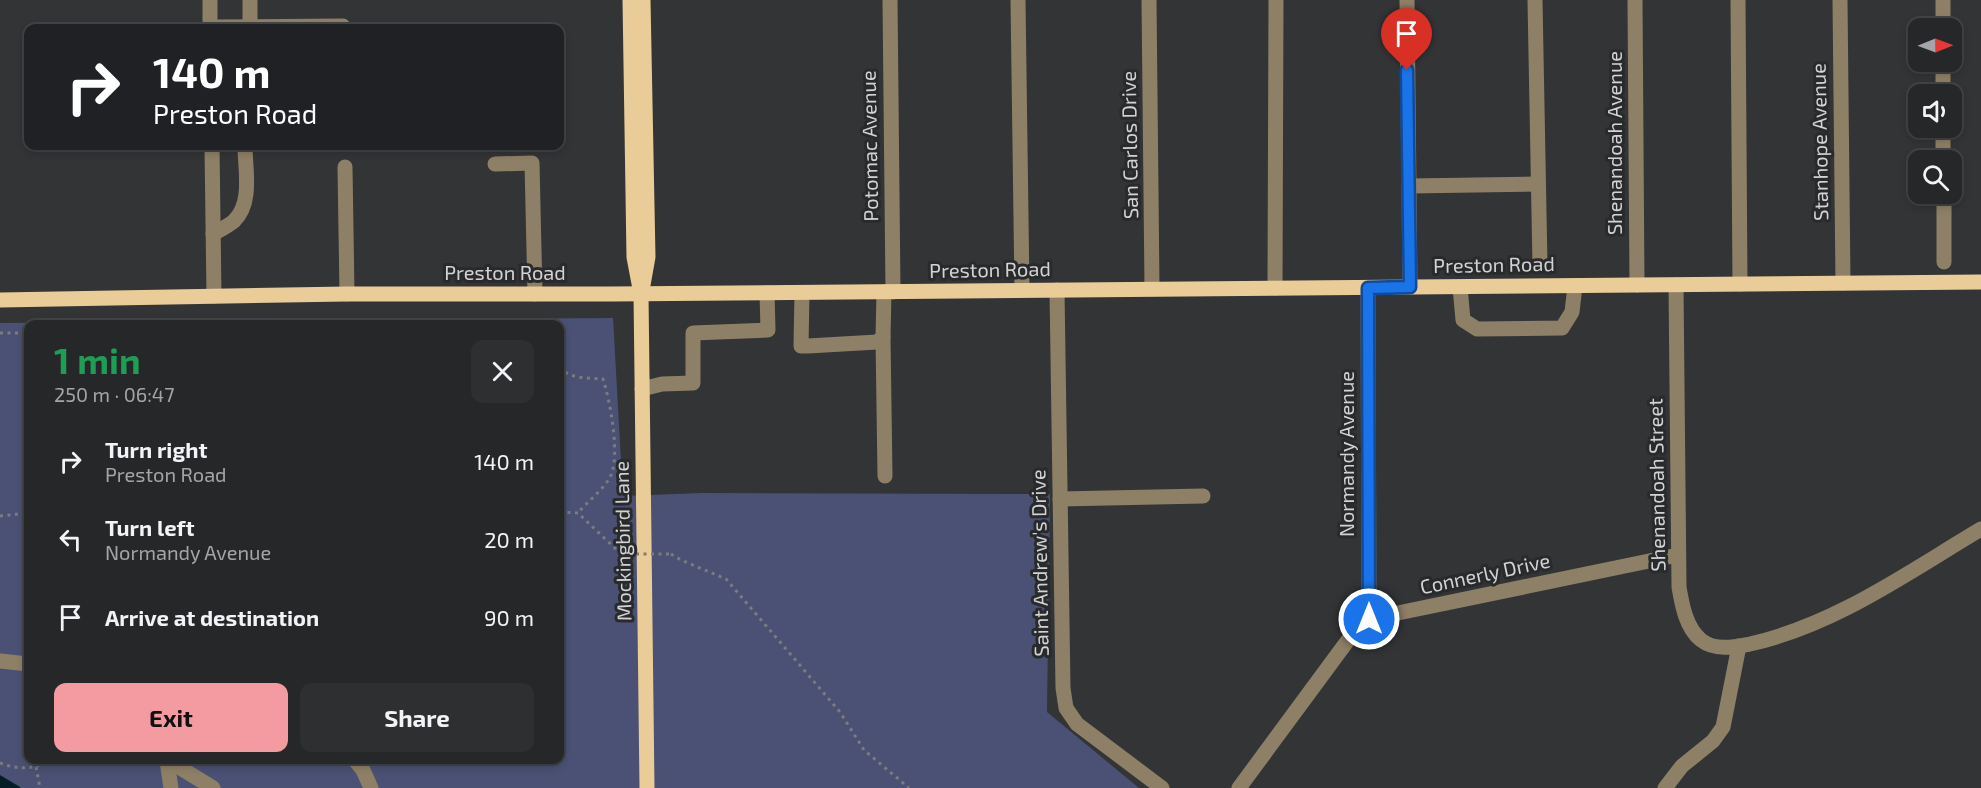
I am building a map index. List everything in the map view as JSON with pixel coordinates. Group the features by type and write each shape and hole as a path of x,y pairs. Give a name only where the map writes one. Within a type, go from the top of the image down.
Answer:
{"main road":[{"name":"Mockingbird Lane","path":"630,0 638,68 648,257 641,294 648,787"},
{"name":"Mockingbird Lane","path":"638,68 644,0"},
{"name":"Preston Road","path":"0,300 347,294 802,293 1981,282"}],"street":[{"path":"210,0 210,24"},
{"path":"246,24 250,0"},
{"name":"Potomac Avenue","path":"885,476 882,337 888,292 890,0"},
{"path":"1018,0 1022,290"},
{"name":"San Carlos Drive","path":"1149,0 1152,290"},
{"path":"1275,288 1276,0"},
{"path":"1407,0 1410,287"},
{"path":"1534,0 1540,266"},
{"name":"Shenandoah Avenue","path":"1635,0 1637,285"},
{"path":"1738,0 1740,284"},
{"name":"Stanhope Avenue","path":"1840,0 1843,284"},
{"path":"1943,0 1943,18"},
{"path":"212,150 214,296"},
{"path":"213,234 232,222 240,214 245,203 245,150"},
{"path":"495,164 532,163 535,294"},
{"path":"345,167 347,294"},
{"path":"1409,186 1538,184"},
{"path":"1944,204 1944,262"},
{"name":"Shenandoah Street","path":"1676,285 1679,587 1683,609 1691,628 1701,640 1717,647 1739,646"},
{"path":"1460,287 1463,320 1477,329 1562,328 1572,312 1575,286"},
{"name":"Normandy Avenue","path":"1368,288 1369,619"},
{"name":"Saint Andrew's Drive","path":"1057,290 1063,688 1066,708 1077,724 1162,788"},
{"path":"642,390 663,384 693,383 693,333 768,330 767,293"},
{"path":"802,293 801,346 877,342 882,337"},
{"path":"1060,499 1203,496"},
{"path":"1665,788 1682,766 1713,741 1723,727 1739,646 1790,633 1851,607 1981,529"},
{"name":"Connerly Drive","path":"1369,619 1678,555"},
{"path":"1239,788 1357,628 1369,619"},
{"path":"0,661 24,664"},
{"path":"167,764 171,788"},
{"path":"173,764 213,788"},
{"path":"358,764 371,788"}],"path":[{"path":"0,333 24,333"},
{"path":"564,372 582,378 603,379 608,396 615,446 611,476 578,513"},
{"path":"564,512 578,513 621,554 671,554 726,579 840,712 864,750 909,788"},
{"path":"0,516 24,513"},
{"path":"0,763 29,768 42,764"},
{"path":"36,767 40,788"}],"shaded area":[{"path":"613,318 623,496 702,493 1050,494 1047,712 1139,788 0,788 0,323 24,323 24,764 564,764 564,320 368,320"},
{"path":"0,775 20,787 20,788 0,788"}],"route":[{"path":"1369,619 1368,288 1410,287 1407,70"}]}
